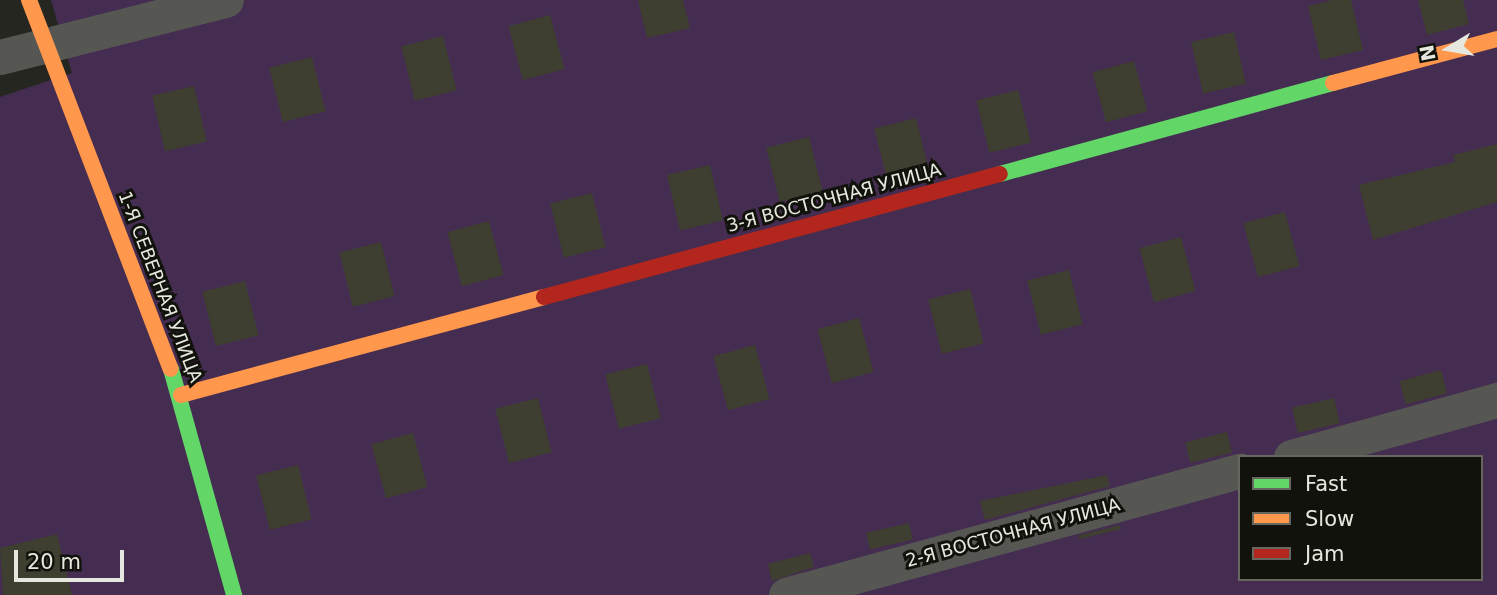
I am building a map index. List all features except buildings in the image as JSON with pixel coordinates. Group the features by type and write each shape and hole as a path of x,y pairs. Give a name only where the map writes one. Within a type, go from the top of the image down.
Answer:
{"street":[{"name":"1-Я СЕВЕРНАЯ УЛИЦА","path":"29,0 181,395 234,595"},
{"path":"0,57 44,42 226,0"},
{"name":"3-Я ВОСТОЧНАЯ УЛИЦА","path":"181,395 1497,39"},
{"path":"1298,455 1497,400"},
{"name":"2-Я ВОСТОЧНАЯ УЛИЦА","path":"786,595 1238,472"}],"shaded area":[{"path":"51,0 1497,0 1497,595 0,595 0,97 72,73"}],"traffic: fast":[{"path":"1000,174 1333,83"},
{"path":"171,369 234,595"}],"traffic: slow":[{"path":"29,0 171,369"},
{"path":"1333,83 1497,39"},
{"path":"181,395 544,297"}],"traffic: jam":[{"path":"544,297 1000,174"}]}
